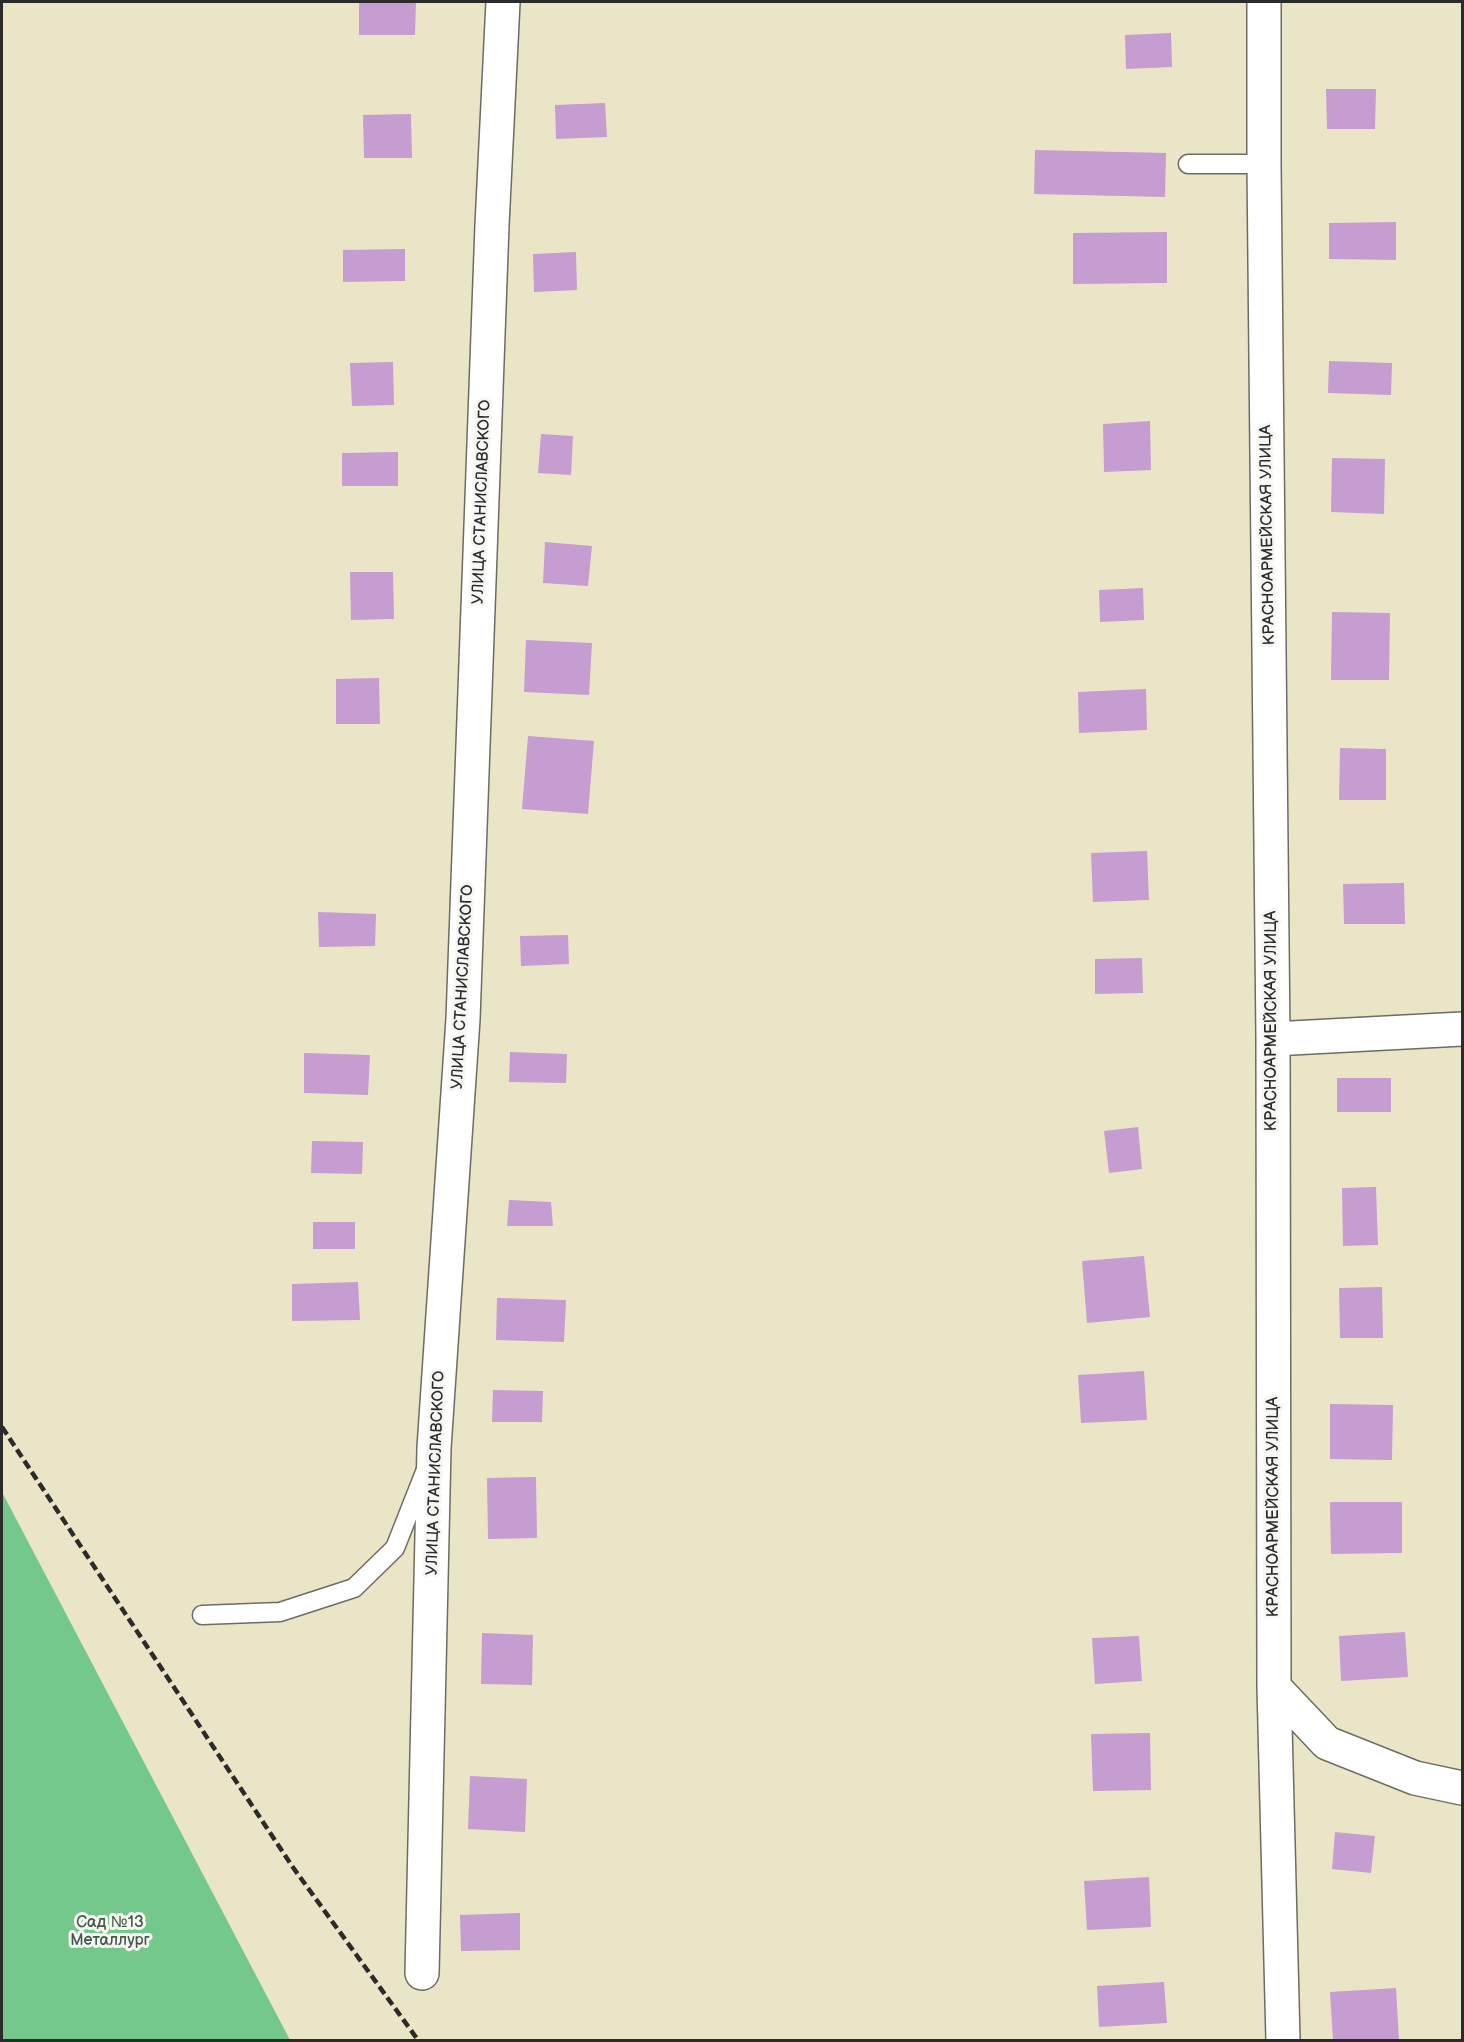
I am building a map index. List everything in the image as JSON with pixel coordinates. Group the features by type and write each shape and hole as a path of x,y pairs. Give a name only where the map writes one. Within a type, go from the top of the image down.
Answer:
{"street":[{"name":"УЛИЦА СТАНИСЛАВСКОГО","path":"422,1973 434,1448 463,1019 503,2"},
{"name":"КРАСНОАРМЕЙСКАЯ УЛИЦА","path":"1264,2 1273,1039 1274,1687 1283,2040"},
{"path":"1273,1039 1462,1029"},
{"path":"1274,1687 1327,1743 1414,1778 1462,1788"}],"lane":[{"path":"1188,164 1264,164"},
{"path":"202,1615 280,1612 354,1588 395,1548 434,1448"}],"green space":[{"name":"Сад №13 Металлург","path":"2,1492 290,2040 2,2040"}],"building":[{"path":"359,2 416,2 415,35 359,35"},
{"path":"1171,33 1172,67 1126,69 1125,35"},
{"path":"1326,89 1376,89 1375,129 1327,129"},
{"path":"605,103 607,137 556,139 555,105"},
{"path":"411,114 412,158 364,158 363,115"},
{"path":"1035,150 1166,153 1165,197 1034,194"},
{"path":"1396,222 1396,260 1329,259 1329,223"},
{"path":"1167,232 1167,283 1073,284 1073,233"},
{"path":"405,249 405,281 343,282 343,250"},
{"path":"576,252 577,290 534,292 533,254"},
{"path":"1329,361 1392,363 1391,395 1328,393"},
{"path":"393,362 394,405 352,406 350,363"},
{"path":"1150,421 1151,470 1104,472 1103,424"},
{"path":"541,434 573,436 571,475 538,473"},
{"path":"398,452 398,486 342,486 342,453"},
{"path":"1332,458 1385,459 1384,514 1331,512"},
{"path":"545,542 592,546 588,586 543,583"},
{"path":"350,572 393,572 394,619 351,620"},
{"path":"1143,588 1144,620 1100,622 1099,590"},
{"path":"1332,612 1390,613 1389,680 1331,680"},
{"path":"526,640 592,643 589,695 524,692"},
{"path":"379,678 380,724 336,724 336,679"},
{"path":"1146,689 1147,730 1079,733 1078,692"},
{"path":"528,736 594,741 588,814 522,809"},
{"path":"1340,748 1386,749 1386,800 1339,800"},
{"path":"1147,851 1149,900 1093,902 1091,853"},
{"path":"1404,883 1405,924 1344,924 1343,884"},
{"path":"318,912 376,914 375,946 319,947"},
{"path":"568,935 569,964 521,966 520,936"},
{"path":"1142,958 1143,993 1095,994 1095,959"},
{"path":"510,1052 567,1054 566,1083 509,1082"},
{"path":"304,1053 370,1055 368,1095 304,1093"},
{"path":"1337,1078 1391,1078 1391,1112 1337,1112"},
{"path":"1138,1127 1142,1169 1109,1173 1104,1131"},
{"path":"312,1141 363,1142 362,1174 311,1173"},
{"path":"1376,1187 1378,1245 1343,1246 1342,1188"},
{"path":"509,1200 551,1202 553,1226 507,1226"},
{"path":"313,1222 355,1222 355,1249 313,1249"},
{"path":"1144,1256 1150,1317 1087,1323 1082,1261"},
{"path":"358,1282 360,1320 292,1321 292,1284"},
{"path":"1382,1287 1383,1338 1340,1338 1339,1288"},
{"path":"497,1298 566,1300 564,1342 496,1340"},
{"path":"1144,1371 1147,1420 1081,1423 1078,1375"},
{"path":"493,1390 543,1391 542,1422 492,1422"},
{"path":"1330,1404 1393,1405 1392,1460 1330,1459"},
{"path":"536,1477 537,1538 488,1539 487,1478"},
{"path":"1330,1502 1402,1502 1402,1553 1331,1554"},
{"path":"1405,1632 1408,1677 1341,1681 1339,1636"},
{"path":"482,1633 533,1635 532,1685 481,1684"},
{"path":"1139,1636 1142,1681 1095,1684 1092,1638"},
{"path":"1150,1733 1151,1790 1093,1791 1091,1734"},
{"path":"470,1776 527,1779 525,1832 468,1829"},
{"path":"1335,1832 1375,1836 1371,1873 1332,1869"},
{"path":"1149,1877 1151,1927 1087,1930 1084,1881"},
{"path":"520,1913 520,1950 461,1951 460,1915"},
{"path":"1164,1982 1167,2023 1099,2027 1097,1986"},
{"path":"1396,1988 1399,2040 1333,2040 1330,1992"}],"railway":[{"path":"2,1427 292,1866 418,2040"}]}
